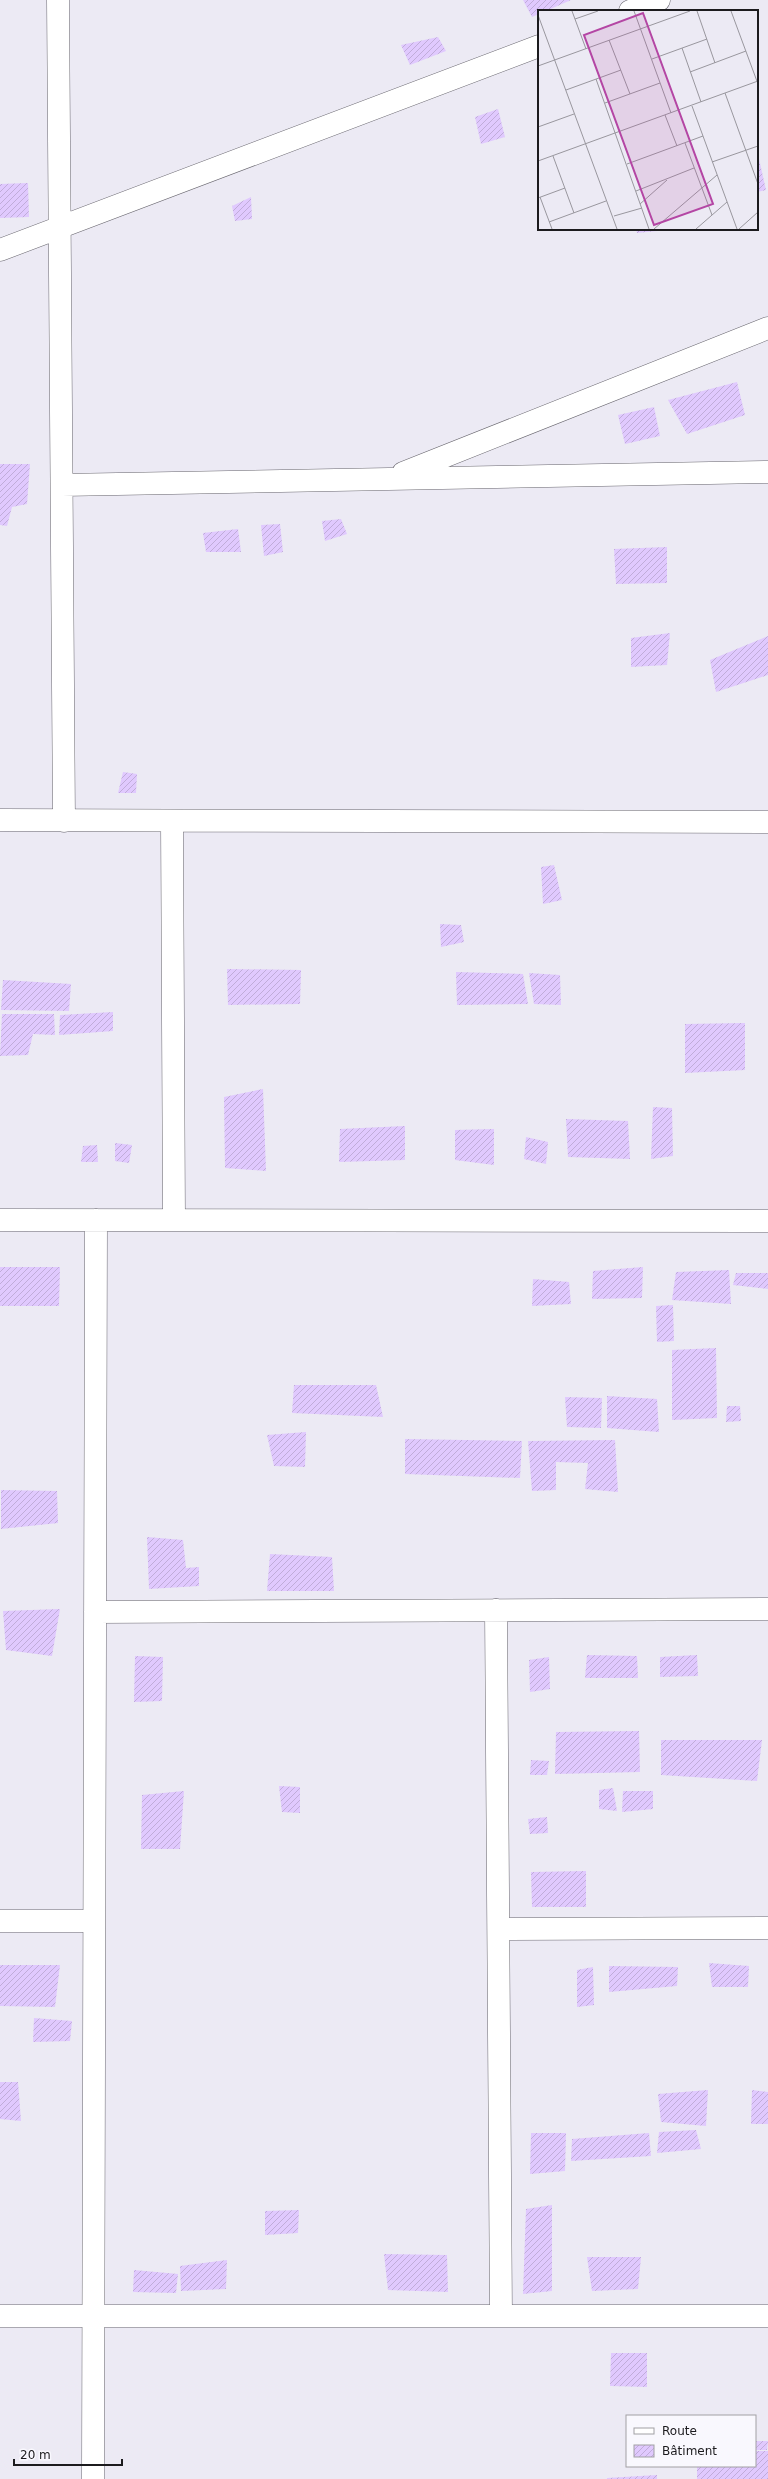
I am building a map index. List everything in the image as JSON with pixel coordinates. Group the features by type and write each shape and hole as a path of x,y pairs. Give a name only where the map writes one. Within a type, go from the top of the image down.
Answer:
{"street":[{"path":"58,0 64,821"},
{"path":"633,10 659,0"},
{"path":"0,250 538,46"},
{"path":"390,479 768,328"},
{"path":"62,485 768,472"},
{"path":"0,820 768,822"},
{"path":"172,821 174,1220"},
{"path":"0,1220 768,1221"},
{"path":"93,2479 96,1220"},
{"path":"95,1612 768,1609"},
{"path":"496,1610 501,2316"},
{"path":"0,1921 94,1921"},
{"path":"498,1929 768,1928"},
{"path":"0,2316 768,2316"}],"building":[{"path":"523,0 571,0 548,10 538,10 538,14 532,17"},
{"path":"438,37 446,51 410,65 401,45"},
{"path":"498,109 505,137 481,144 475,117"},
{"path":"758,154 766,190 758,192"},
{"path":"28,183 29,217 0,218 0,184"},
{"path":"251,197 252,219 235,221 232,206"},
{"path":"636,230 667,230 637,233"},
{"path":"737,382 745,415 687,434 668,400"},
{"path":"654,407 660,436 625,444 618,415"},
{"path":"0,464 30,464 27,504 12,507 7,526 0,525"},
{"path":"341,519 347,534 325,541 322,521"},
{"path":"280,524 283,552 264,556 261,525"},
{"path":"238,529 241,552 206,552 203,533"},
{"path":"667,547 667,583 616,584 614,549"},
{"path":"670,633 667,665 631,667 631,638"},
{"path":"768,636 768,675 716,692 710,660"},
{"path":"123,772 137,774 136,793 118,793"},
{"path":"554,865 562,900 543,904 541,867"},
{"path":"440,924 461,925 464,942 441,947"},
{"path":"227,969 301,970 300,1004 228,1005"},
{"path":"456,972 523,974 528,1004 457,1005"},
{"path":"529,973 560,975 561,1005 534,1004"},
{"path":"3,980 71,984 69,1011 1,1010"},
{"path":"113,1012 113,1031 59,1035 60,1015"},
{"path":"2,1014 54,1014 55,1035 33,1034 28,1055 0,1056"},
{"path":"745,1023 745,1070 685,1073 685,1024"},
{"path":"263,1089 266,1171 225,1168 224,1097"},
{"path":"653,1107 672,1108 673,1156 651,1159"},
{"path":"566,1119 628,1121 630,1159 568,1157"},
{"path":"405,1126 405,1160 339,1162 340,1129"},
{"path":"494,1129 494,1165 455,1160 455,1130"},
{"path":"526,1137 548,1142 546,1164 524,1159"},
{"path":"115,1143 132,1145 129,1163 115,1161"},
{"path":"97,1145 98,1162 81,1162 83,1146"},
{"path":"0,1267 60,1267 59,1306 0,1306"},
{"path":"643,1267 642,1298 592,1299 593,1271"},
{"path":"729,1270 731,1304 672,1300 676,1272"},
{"path":"736,1273 768,1273 768,1289 733,1285"},
{"path":"533,1279 569,1282 571,1304 532,1306"},
{"path":"673,1305 674,1341 657,1342 656,1306"},
{"path":"716,1348 717,1418 672,1420 672,1350"},
{"path":"294,1385 376,1385 383,1417 292,1413"},
{"path":"607,1396 657,1399 659,1432 607,1428"},
{"path":"565,1397 602,1398 601,1428 567,1427"},
{"path":"727,1406 740,1406 741,1421 726,1422"},
{"path":"306,1432 305,1467 274,1466 267,1435"},
{"path":"405,1439 522,1441 520,1478 405,1474"},
{"path":"615,1440 618,1492 585,1489 588,1463 556,1462 556,1490 532,1491 528,1441"},
{"path":"1,1490 57,1491 58,1523 1,1529"},
{"path":"147,1537 183,1540 186,1568 199,1567 199,1586 149,1589"},
{"path":"270,1554 332,1557 334,1591 267,1591"},
{"path":"60,1609 52,1656 6,1650 3,1611"},
{"path":"587,1655 637,1656 638,1678 585,1678"},
{"path":"697,1655 698,1676 660,1677 660,1657"},
{"path":"135,1656 163,1657 162,1701 134,1702"},
{"path":"549,1657 550,1689 530,1692 529,1660"},
{"path":"639,1731 640,1772 555,1774 556,1732"},
{"path":"661,1740 762,1740 757,1781 661,1775"},
{"path":"531,1760 549,1761 547,1775 530,1775"},
{"path":"279,1786 300,1787 300,1813 282,1812"},
{"path":"613,1788 617,1811 599,1809 599,1790"},
{"path":"184,1791 180,1849 141,1849 142,1795"},
{"path":"623,1791 653,1791 653,1809 622,1812"},
{"path":"547,1817 548,1833 530,1834 528,1819"},
{"path":"586,1871 586,1907 532,1907 531,1872"},
{"path":"709,1963 749,1966 748,1987 712,1987"},
{"path":"0,1965 60,1965 55,2007 0,2006"},
{"path":"609,1966 678,1967 677,1986 609,1992"},
{"path":"593,1967 594,2005 577,2007 577,1970"},
{"path":"34,2018 72,2021 70,2041 33,2042"},
{"path":"0,2082 18,2082 21,2121 0,2119"},
{"path":"708,2090 706,2126 661,2122 658,2094"},
{"path":"752,2090 768,2092 768,2124 751,2124"},
{"path":"696,2130 701,2149 657,2153 659,2132"},
{"path":"531,2133 566,2133 565,2171 530,2174"},
{"path":"649,2133 651,2156 571,2161 572,2139"},
{"path":"552,2205 552,2291 523,2294 526,2209"},
{"path":"299,2210 298,2233 265,2235 265,2211"},
{"path":"384,2254 447,2255 448,2292 388,2290"},
{"path":"587,2257 641,2257 638,2289 592,2291"},
{"path":"227,2260 226,2289 181,2291 180,2266"},
{"path":"134,2270 178,2274 176,2293 133,2292"},
{"path":"611,2353 647,2353 647,2387 610,2386"},
{"path":"756,2441 768,2441 767,2450 756,2450"},
{"path":"756,2451 768,2451 768,2479 697,2479 697,2467 756,2467"},
{"path":"657,2475 657,2479 607,2479 607,2478"}]}
